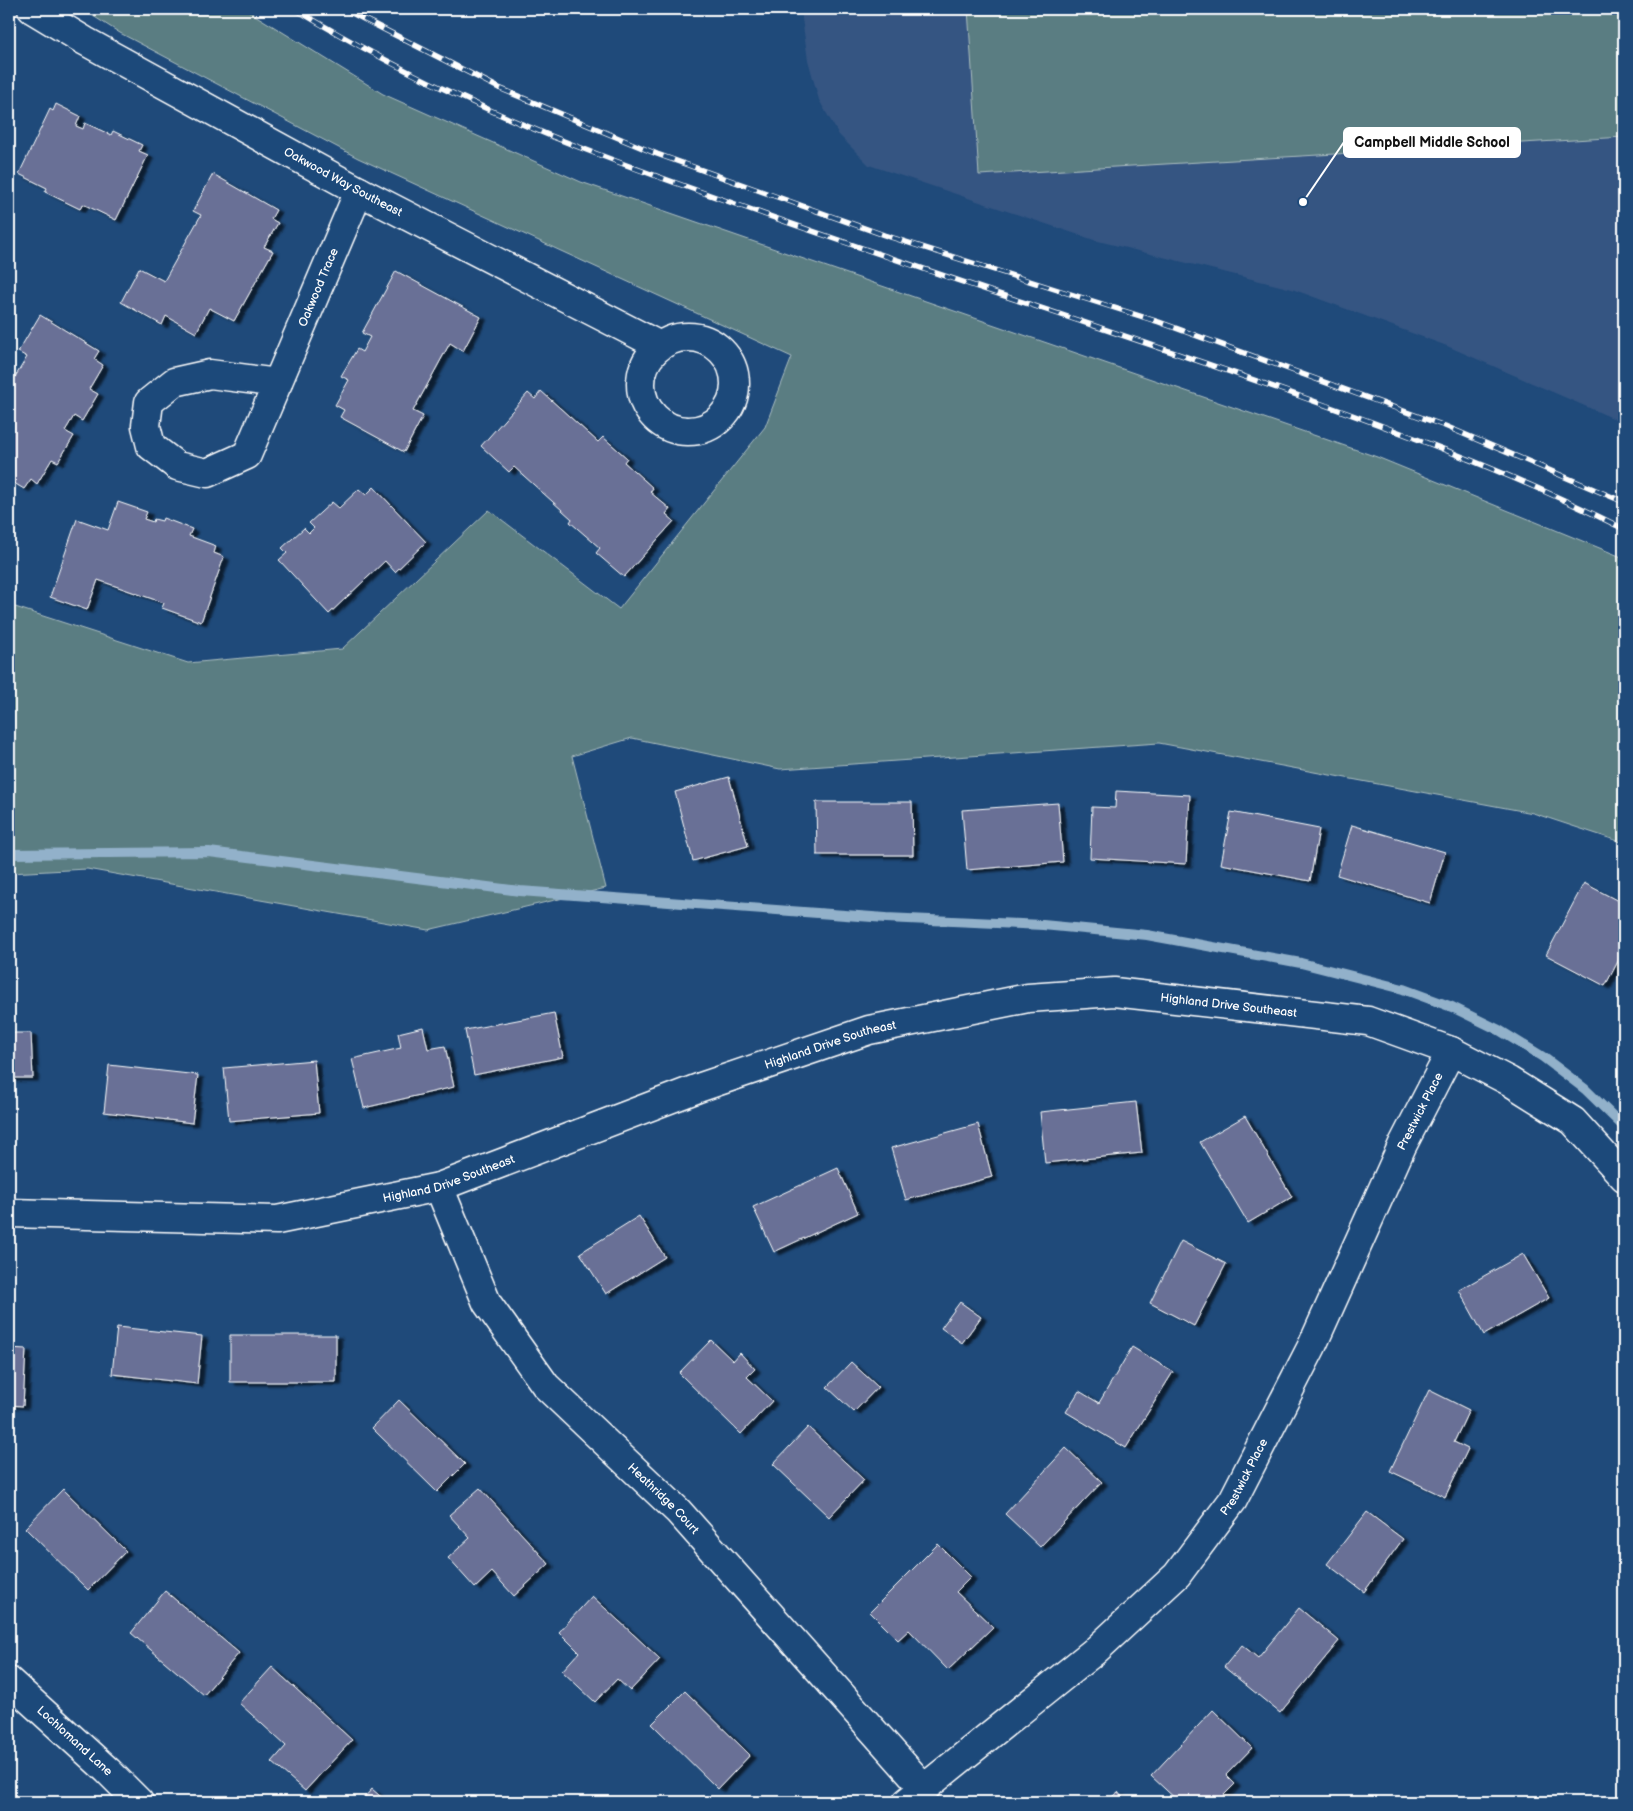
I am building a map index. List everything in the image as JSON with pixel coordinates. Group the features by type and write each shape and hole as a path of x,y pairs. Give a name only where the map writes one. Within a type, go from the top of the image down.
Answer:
{"street":[{"name":"Oakwood Way Southeast","path":"32,9 85,41 359,191 660,346"},
{"name":"Oakwood Trace","path":"278,383 210,374 174,382 149,402 146,426 151,446 178,466 207,473 247,455 278,383 359,191"},
{"name":"Highland Drive Southeast","path":"9,1213 277,1220 440,1187 701,1087 869,1030 1028,998 1114,992 1368,1021 1452,1051 1509,1081 1573,1121 1624,1177"},
{"name":"Prestwick Place","path":"916,1795 1096,1650 1177,1575 1233,1500 1312,1346 1402,1146 1452,1051"},
{"name":"Heathridge Court","path":"440,1187 487,1303 546,1386 678,1511 916,1795"},
{"name":"Lochlomand Lane","path":"9,1682 108,1770 139,1802"}],"shaded area":[{"path":"802,9 1624,9 1624,423 1447,346 1292,289 1094,240 869,165 839,135 819,100 808,60"}],"green space":[{"path":"82,9 245,9 383,94 581,182 1377,457 1624,558 1624,843 1533,813 1159,743 780,769 632,738 572,756 606,888 428,930 87,869 9,873 9,605 188,663 342,649 489,510 619,609 765,427 792,357 358,158 120,33"},
{"path":"968,9 1624,9 1624,137 979,175"}],"building":[{"path":"56,104 80,116 76,126 83,129 85,123 111,135 113,131 142,145 139,151 148,155 116,220 83,204 80,209 45,192 47,188 19,174 50,109 53,111"},
{"path":"213,174 276,210 271,219 278,223 264,247 273,251 234,321 209,308 196,333 166,316 162,325 121,302 139,268 164,281 201,215 193,211"},
{"path":"396,271 481,317 463,351 450,343 413,411 423,416 404,452 340,417 344,410 335,405 349,380 341,376 357,349 362,352 370,337 362,333"},
{"path":"40,315 99,351 94,359 103,365 89,389 98,394 82,421 74,416 65,431 74,436 58,462 52,459 37,484 31,479 24,489 9,480 9,387 27,357 18,352"},
{"path":"541,391 598,442 603,437 627,458 624,462 653,488 650,492 670,509 666,514 674,521 624,577 596,553 600,548 570,522 572,519 514,467 509,472 481,446 528,393 535,399"},
{"path":"374,487 426,542 395,572 385,561 329,614 279,560 287,553 282,548 304,528 309,533 314,528 309,523 332,502 339,508 359,489 366,495"},
{"path":"118,502 147,512 144,519 153,522 154,519 162,521 163,518 192,529 189,536 216,546 214,553 224,557 201,622 162,608 164,603 98,580 87,610 50,597 77,519 108,530"},
{"path":"729,777 748,846 693,861 675,792"},
{"path":"1116,791 1190,795 1186,864 1090,858 1092,807 1115,808"},
{"path":"816,802 912,802 913,855 817,855"},
{"path":"1058,803 1063,862 967,870 962,810"},
{"path":"1231,812 1319,829 1310,881 1221,864"},
{"path":"1352,825 1445,852 1430,903 1337,875"},
{"path":"1584,883 1624,904 1624,950 1605,986 1546,955"},
{"path":"554,1013 563,1057 474,1075 465,1030"},
{"path":"423,1027 428,1049 445,1046 454,1087 364,1108 352,1059 401,1048 398,1033"},
{"path":"9,1033 31,1033 33,1078 9,1078"},
{"path":"314,1060 319,1113 229,1121 224,1068"},
{"path":"109,1065 198,1075 192,1123 104,1112"},
{"path":"1136,1102 1142,1153 1045,1163 1040,1112"},
{"path":"1245,1116 1292,1197 1248,1223 1200,1142"},
{"path":"978,1124 992,1177 906,1200 891,1148"},
{"path":"838,1168 858,1213 774,1252 753,1207"},
{"path":"639,1216 665,1257 606,1294 580,1253"},
{"path":"1181,1241 1226,1264 1194,1326 1150,1303"},
{"path":"1523,1254 1549,1298 1484,1335 1459,1290"},
{"path":"960,1302 981,1317 962,1343 941,1328"},
{"path":"117,1327 202,1336 197,1384 112,1374"},
{"path":"230,1335 336,1335 336,1382 230,1382"},
{"path":"711,1340 733,1361 740,1353 755,1369 747,1377 772,1401 741,1434 679,1373"},
{"path":"1132,1347 1173,1372 1126,1448 1066,1412 1079,1391 1099,1403"},
{"path":"9,1348 26,1349 23,1406 9,1405"},
{"path":"851,1362 878,1387 854,1412 827,1387"},
{"path":"1429,1390 1469,1410 1454,1442 1468,1449 1445,1497 1390,1471"},
{"path":"399,1400 465,1464 437,1492 372,1428"},
{"path":"808,1427 864,1480 829,1517 773,1464"},
{"path":"1066,1448 1102,1482 1040,1547 1005,1514"},
{"path":"480,1488 549,1564 514,1596 492,1572 475,1588 448,1558 470,1538 449,1515"},
{"path":"63,1489 126,1551 88,1590 25,1528"},
{"path":"1367,1512 1403,1539 1364,1592 1327,1564"},
{"path":"938,1544 971,1577 956,1592 993,1627 948,1670 909,1630 898,1640 870,1612"},
{"path":"165,1591 239,1653 204,1695 131,1633"},
{"path":"592,1596 660,1659 630,1691 617,1679 595,1702 562,1671 579,1652 559,1632"},
{"path":"1299,1608 1339,1641 1280,1713 1224,1667 1242,1645 1258,1658"},
{"path":"272,1667 352,1740 305,1791 272,1762 286,1746 239,1703"},
{"path":"685,1691 750,1755 718,1789 652,1724"},
{"path":"1213,1710 1252,1748 1226,1775 1235,1784 1217,1802 1179,1802 1151,1776"},
{"path":"372,1789 387,1802 360,1802"},
{"path":"1118,1792 1126,1802 1105,1802"}],"waterway":[{"path":"9,854 209,852 520,891 886,918 1043,925 1147,935 1301,963 1403,989 1452,1007 1499,1030 1543,1057 1585,1089 1624,1127"}],"railway":[{"path":"295,9 427,81 503,116 566,142 795,225 1361,418 1494,470 1624,529"},
{"path":"344,9 499,88 657,154 884,235 1159,322 1445,426 1624,502"}],"place":[{"name":"Campbell Middle School","path":"1303,202"}]}
